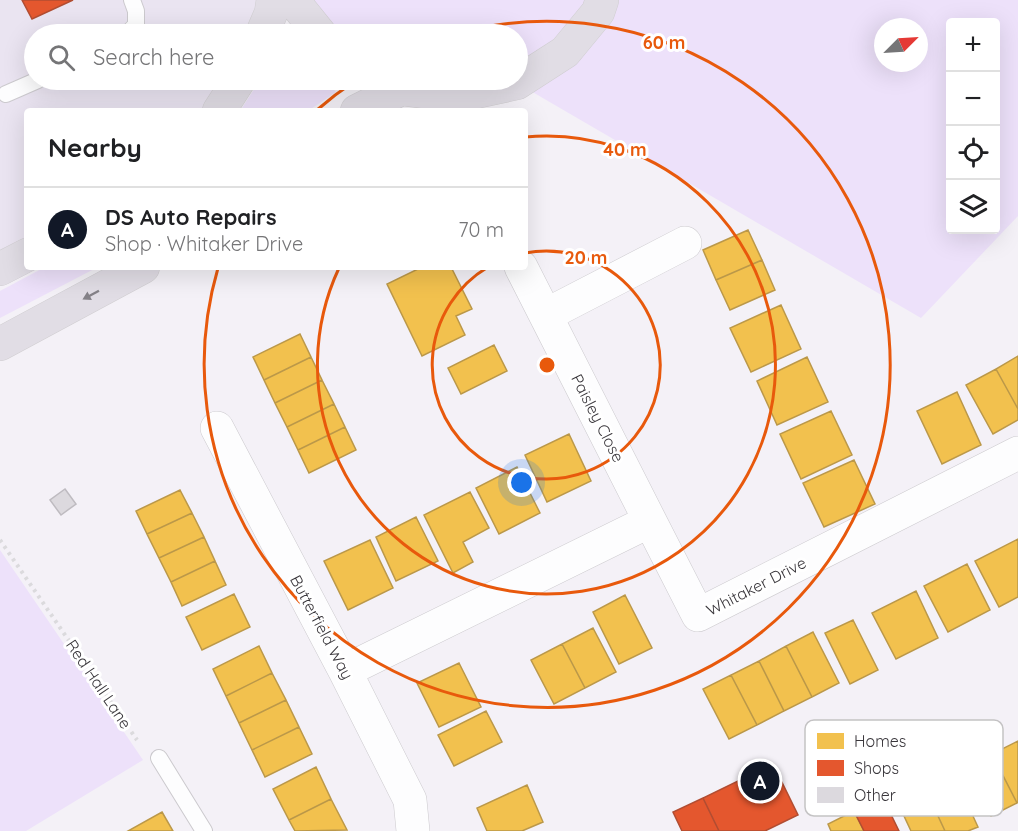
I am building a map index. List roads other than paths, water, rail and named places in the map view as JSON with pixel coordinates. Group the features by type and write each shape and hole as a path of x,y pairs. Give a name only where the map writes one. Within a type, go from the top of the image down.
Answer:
{"highway":[{"path":"266,24 273,0"},
{"path":"296,0 299,8 312,24"},
{"path":"528,76 565,52 598,12 602,0"},
{"path":"221,108 233,90"},
{"path":"361,108 383,90"},
{"path":"424,90 457,96 485,90"},
{"path":"0,269 24,257"},
{"path":"0,344 137,270"}],"street":[{"path":"546,315 685,243"},
{"name":"Paisley Close","path":"523,270 650,521"},
{"name":"Butterfield Way","path":"217,428 410,800 412,831"},
{"name":"Whitaker Drive","path":"650,521 698,615 1018,453"},
{"path":"345,671 650,521"}],"lane":[{"path":"132,0 136,11 136,24"},
{"path":"6,94 24,86"},
{"path":"159,758 204,831"}],"place":[{"name":"DS Auto Repairs","path":"760,781"}]}
